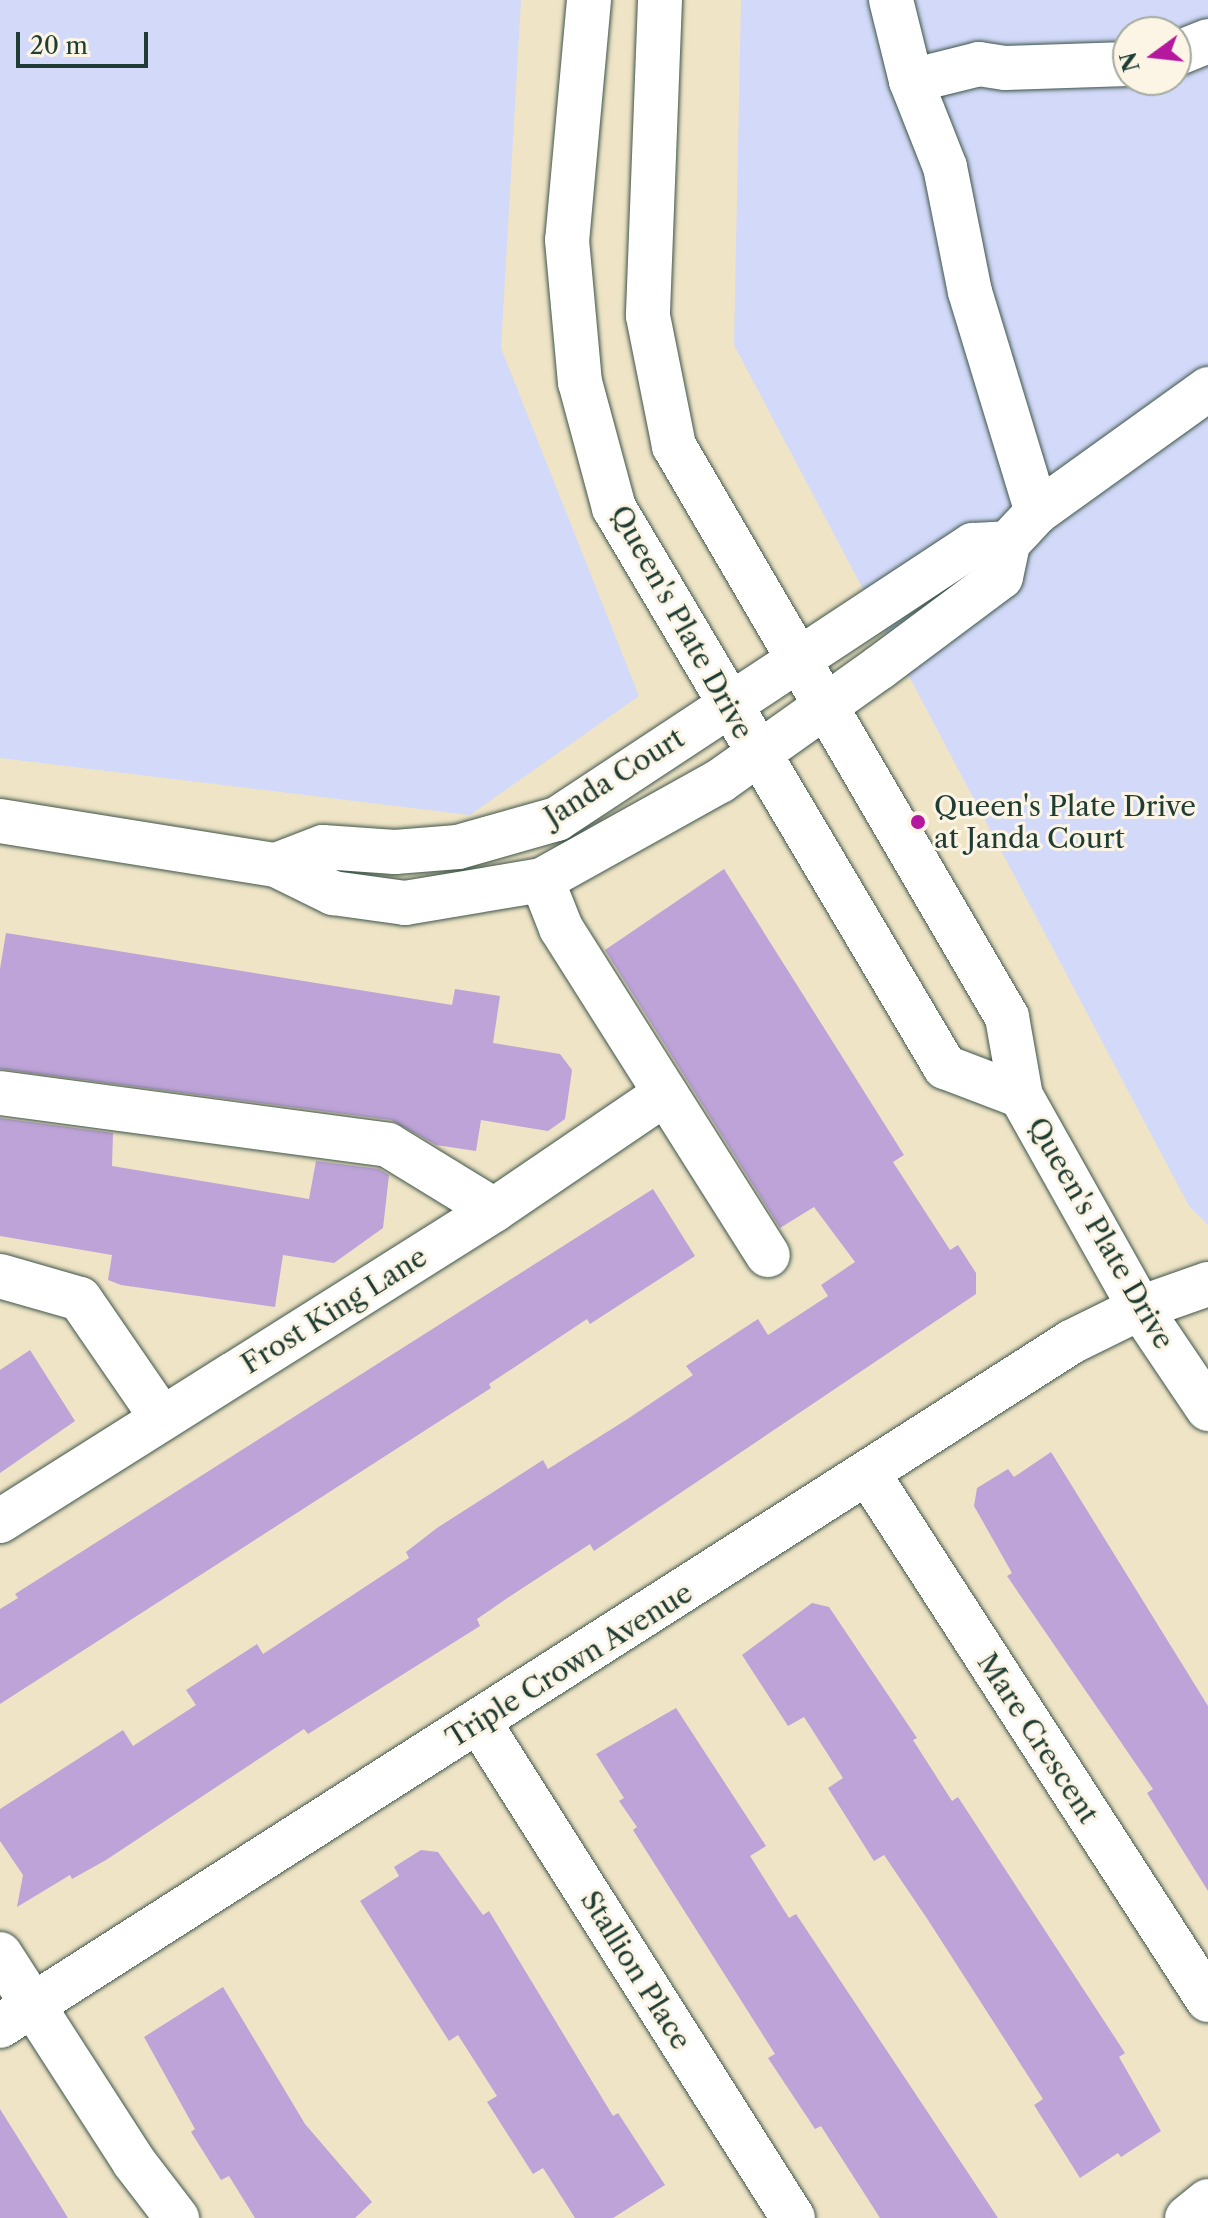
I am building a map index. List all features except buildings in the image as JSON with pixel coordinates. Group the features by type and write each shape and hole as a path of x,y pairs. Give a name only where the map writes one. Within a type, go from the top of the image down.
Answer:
{"street":[{"name":"Queen's Plate Drive","path":"589,0 567,240 580,382 614,508 757,755 945,1067 1021,1096"},
{"name":"Queen's Plate Drive","path":"660,0 648,316 674,446 794,660 1007,1017 1021,1096 1140,1308 1208,1409"},
{"path":"891,0 911,81 945,167 1022,528 1208,389"},
{"path":"911,81 979,64 1005,68 1112,65"},
{"name":"Janda Court","path":"276,865 323,847 395,852 458,847 557,819 794,660 973,545 1022,528"},
{"name":"Janda Court","path":"0,821 276,865 333,893 405,903 542,880 720,781 1001,577 1022,528"},
{"path":"542,880 561,928 768,1255"},
{"path":"0,1093 388,1145 494,1210"},
{"name":"Frost King Lane","path":"0,1521 494,1210 665,1094"},
{"path":"0,1276 80,1299 161,1417"},
{"name":"Triple Crown Avenue","path":"16,2016 869,1475 1071,1342 1140,1308 1208,1284"},
{"name":"Mare Crescent","path":"869,1475 1208,2000"},
{"name":"Stallion Place","path":"479,1722 793,2218"},
{"path":"0,1954 16,2016 177,2218"},
{"path":"1187,2218 1208,2201"}],"shaded area":[{"path":"0,0 521,0 501,348 639,696 470,815 0,758"},
{"path":"741,0 1208,0 1208,1225 1189,1206 734,345"}],"place":[{"name":"Queen's Plate Drive at Janda Court","path":"918,822"}]}
